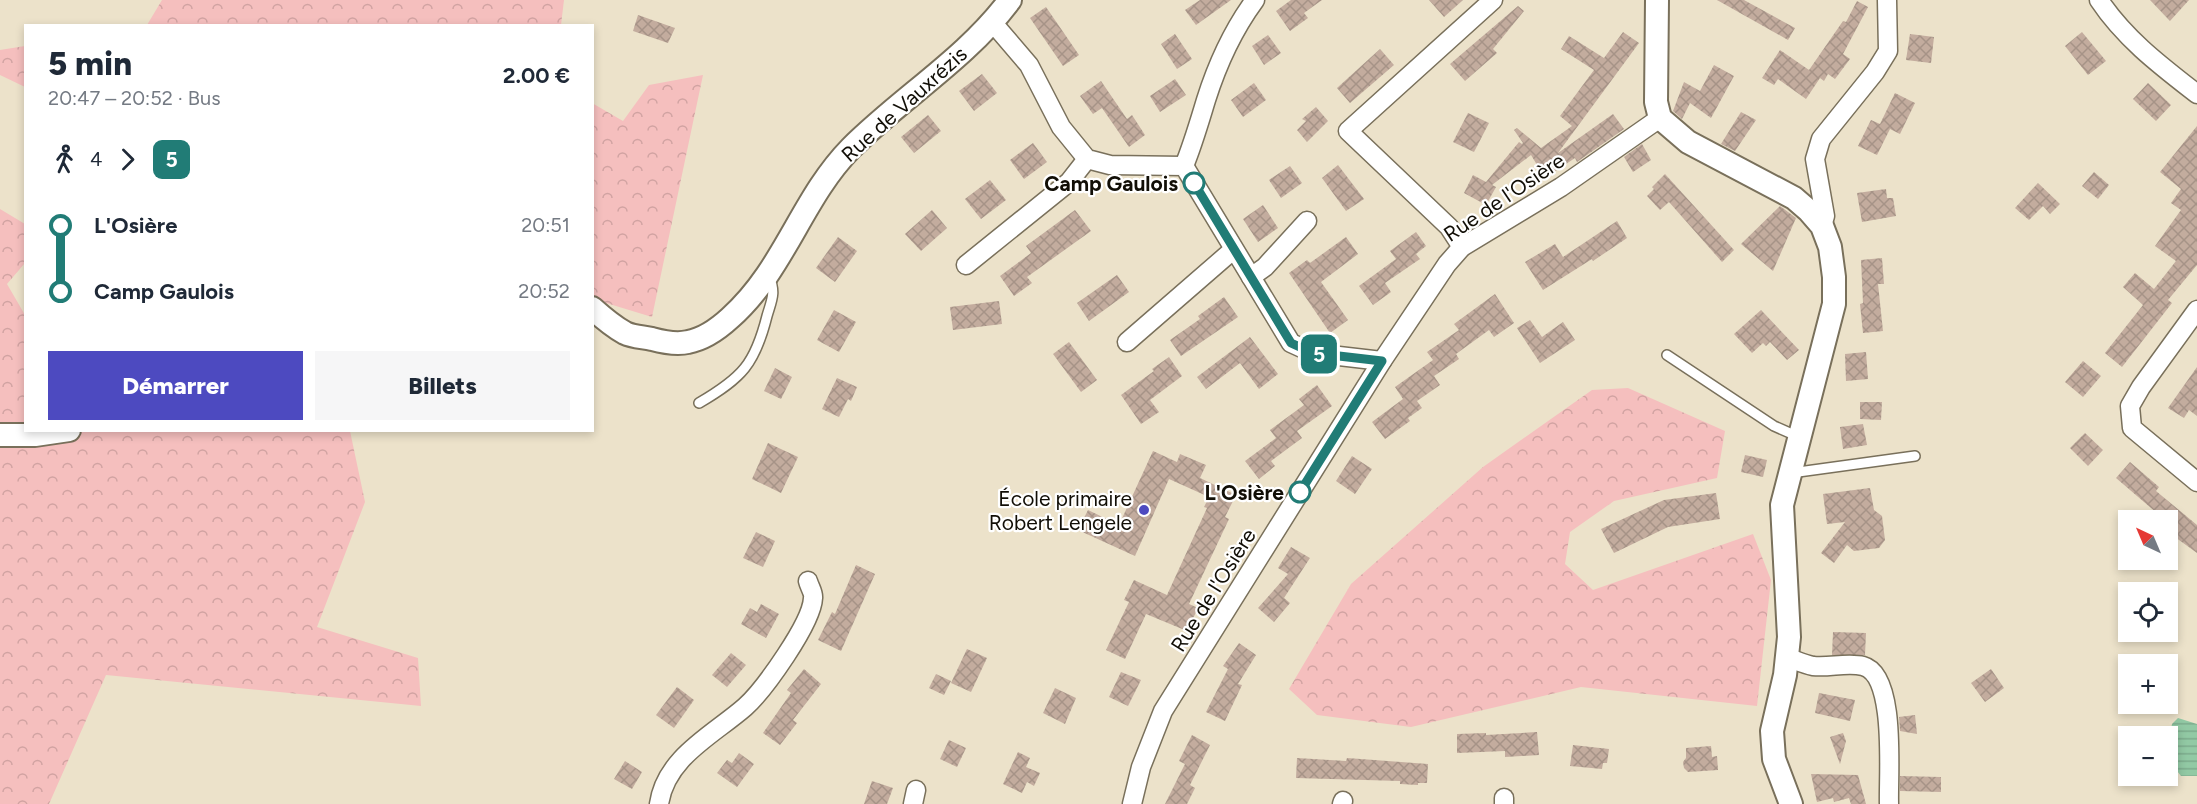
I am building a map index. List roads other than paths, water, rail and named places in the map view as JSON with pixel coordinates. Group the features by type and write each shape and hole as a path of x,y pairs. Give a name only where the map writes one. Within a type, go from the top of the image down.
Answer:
{"street":[{"name":"Rue de Vauxrézis","path":"595,310 626,333 664,342 688,342 715,332 747,304 769,276 830,172 849,150 963,51 993,23 1010,0"},
{"path":"1184,166 1194,143 1221,58 1244,15 1255,0"},
{"path":"1462,248 1449,227 1348,131 1493,0"},
{"path":"1657,0 1656,102 1660,118 1689,142 1794,198 1822,226 1830,248 1834,304 1782,505 1788,605 1786,657 1785,675 1772,731 1774,759 1791,804"},
{"path":"1822,226 1825,216 1815,159 1821,139 1875,72 1888,51 1887,0"},
{"path":"2099,0 2111,18 2146,54 2197,94"},
{"path":"993,23 1029,65 1060,128 1087,159 1110,165 1184,166"},
{"name":"Rue de l'Osière","path":"1132,804 1141,767 1163,711 1382,361 1447,264 1462,248 1561,187 1660,118"},
{"path":"966,265 1069,182 1087,159"},
{"path":"1184,166 1291,343 1313,353 1382,361"},
{"path":"1251,277 1265,267 1307,221"},
{"path":"1127,342 1233,250"},
{"path":"2197,310 2141,387 2130,406 2132,428 2197,482"},
{"path":"2,433 34,435 55,432"},
{"path":"659,804 661,791 675,765 747,705 780,665 806,621 814,597 808,581"},
{"path":"1786,657 1813,666 1862,666 1871,670 1884,694 1889,721 1889,804"}],"lane":[{"path":"699,404 721,391 742,374 756,353 774,288 769,276"},
{"path":"1667,355 1774,426 1799,437"},
{"path":"1789,474 1915,456"}],"place":[{"name":"Camp Gaulois","path":"1194,183"},
{"name":"L'Osière","path":"1300,492"},
{"name":"École primaire Robert Lengele","path":"1144,510"}]}
